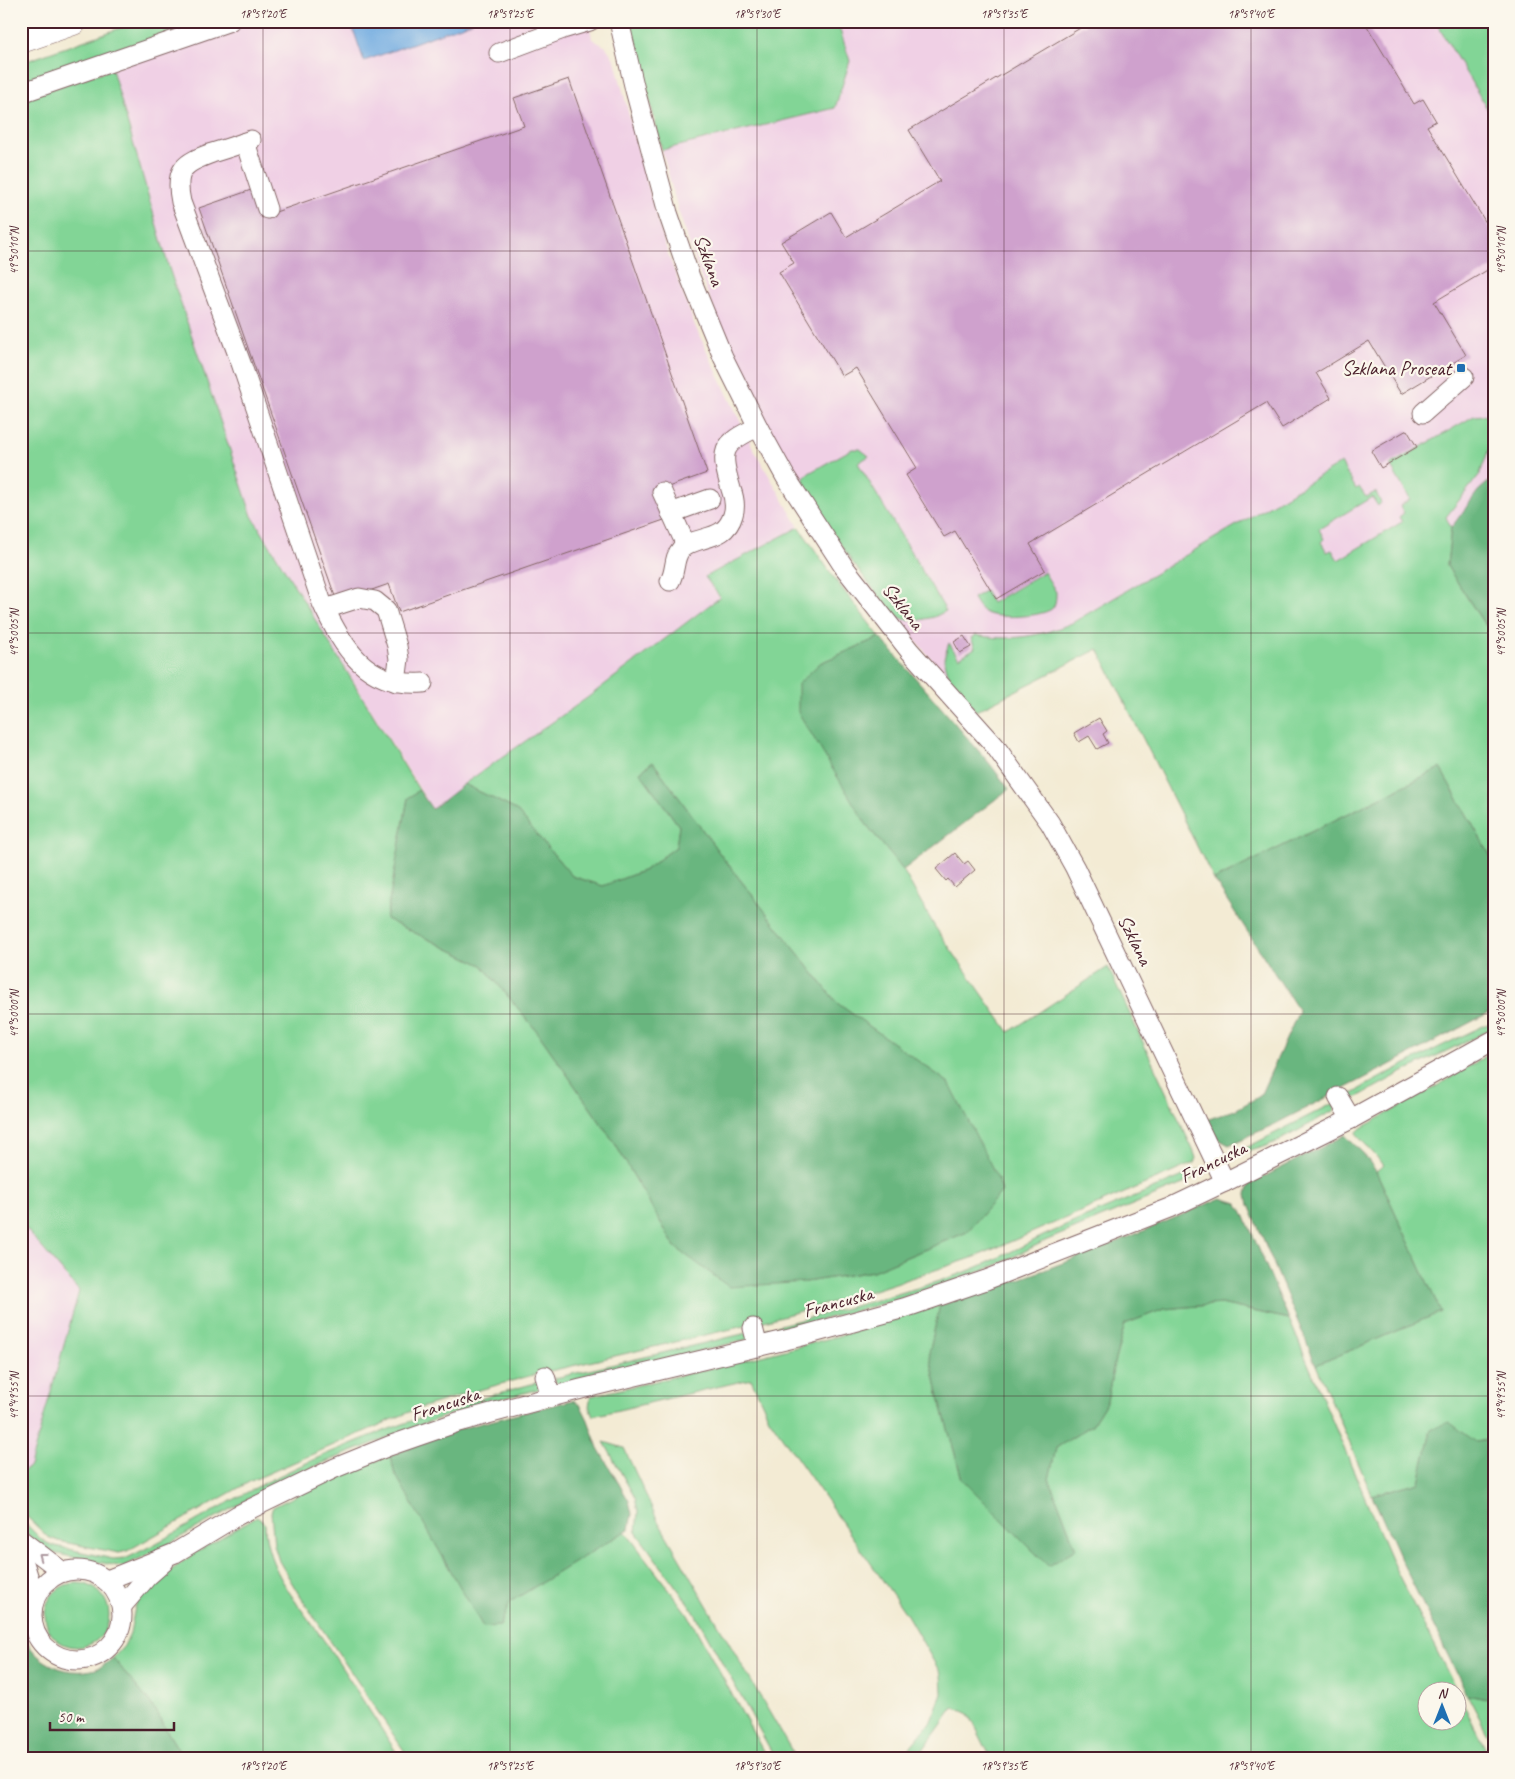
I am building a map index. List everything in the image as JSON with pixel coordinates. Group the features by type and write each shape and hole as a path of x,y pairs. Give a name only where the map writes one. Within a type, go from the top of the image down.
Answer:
{"highway":[{"path":"22,39 73,21"}],"street":[{"path":"21,92 230,21"},
{"path":"499,53 590,21"},
{"name":"Szklana","path":"619,21 665,204 690,277 723,357 758,427 785,476 844,566 909,650 995,746 1050,823 1075,868 1225,1182"},
{"path":"267,209 248,141 192,160 183,168 178,188 181,202 191,224 241,363 334,630 351,654 368,671 396,682 423,683"},
{"path":"1423,413 1464,377"},
{"path":"670,581 673,577 676,557 679,551 686,545 718,534 732,520 734,498 725,468 724,454 731,442 758,427"},
{"path":"662,492 686,545"},
{"path":"671,513 710,499"},
{"path":"326,609 359,598 375,601 386,610 398,652 399,671 396,682"},
{"name":"Francuska","path":"107,1580 175,1553 238,1515 334,1468 458,1422 550,1397 758,1347 904,1308 986,1280 1170,1208 1350,1120 1494,1040"},
{"path":"1338,1097 1350,1120"},
{"path":"754,1328 758,1347"},
{"path":"545,1376 550,1397"},
{"path":"21,1540 63,1572"},
{"name":"Francuska","path":"122,1606 147,1577 175,1553"},
{"path":"21,1560 25,1566 35,1598"},
{"path":"78,1570 94,1573 107,1580 117,1592 122,1606 123,1622 118,1636 109,1649 96,1657 81,1661 66,1659 52,1653 41,1642 34,1628 32,1613 35,1598 42,1587 51,1578 63,1572 78,1570"}],"shaded area":[{"path":"243,21 589,21 592,39 606,47 615,60 657,219 695,326 754,450 799,527 705,577 720,597 587,698 464,784 432,809 252,516 169,268 112,69"},
{"path":"837,21 1435,21 1494,120 1494,477 1478,491 1379,664 1277,547 976,711 892,613 794,474 766,423 733,355 700,275 678,210 662,150 835,108 850,61"},
{"path":"21,1223 79,1291 30,1466 21,1473"}],"green space":[{"path":"140,21 211,21 21,85 21,63"},
{"path":"630,21 837,21 850,61 835,108 662,150"},
{"path":"1435,21 1494,21 1494,120"},
{"path":"112,69 169,268 252,516 419,790 408,798 386,919 482,965 536,1030 614,1142 675,1247 806,1282 873,1271 967,1232 949,1083 837,1003 720,854 653,762 640,772 679,826 676,847 645,870 603,886 572,876 516,810 464,784 587,698 720,597 705,577 799,527 837,582 880,637 820,663 866,824 903,870 935,927 1009,1032 1108,967 1194,1152 1196,1158 1194,1163 975,1257 862,1294 757,1323 533,1375 414,1410 251,1481 127,1551 119,1553 58,1541 48,1537 26,1516 27,1513 21,1509 21,1473 30,1466 79,1291 21,1223 21,99"},
{"path":"1484,415 1494,420 1494,434 1480,474 1446,517 1451,528 1447,566 1484,624 1494,628 1494,862 1440,768 1214,880 1098,649 976,711 948,678 944,658 949,643 959,658 975,648 971,638 976,635 1013,638 1061,628 1072,623 1341,463 1356,489 1359,487 1366,497 1376,492 1381,503 1378,506 1372,497 1319,529 1324,539 1321,542 1327,552 1332,550 1338,560 1402,522 1399,517 1404,513 1400,506 1410,499 1390,465 1474,416"},
{"path":"852,449 860,449 869,456 858,463 946,611 934,617 916,621 903,619 892,613 853,563 803,488 804,478 809,473"},
{"path":"1494,477 1494,628 1485,625 1447,566 1451,528 1478,491"},
{"path":"1044,572 1056,592 1055,602 1050,610 1018,616 992,615 982,610 973,598 985,591 992,603"},
{"path":"880,637 990,764 1009,789 903,870 866,824 798,712 798,684 820,663"},
{"path":"653,762 720,854 837,1003 949,1083 998,1179 1002,1191 967,1232 873,1271 806,1282 729,1287 675,1247 614,1142 536,1030 482,965 386,919 408,798 419,790 432,809 464,784 516,810 572,876 603,886 645,870 676,847 679,826 640,772"},
{"path":"1440,768 1494,862 1494,1010 1273,1125 1229,1145 1218,1139 1206,1120 1235,1110 1260,1096 1299,1011 1214,880"},
{"path":"1494,1021 1494,1028 1403,1072 1352,1100 1348,1097 1402,1066"},
{"path":"1494,1051 1494,1439 1476,1442 1431,1430 1419,1482 1372,1495 1316,1365 1441,1312 1376,1171 1384,1165 1357,1135 1357,1132"},
{"path":"1334,1103 1335,1110 1274,1143 1238,1152"},
{"path":"1345,1135 1363,1153 1376,1171 1441,1312 1316,1365 1249,1205 1247,1194 1250,1184"},
{"path":"1200,1169 1197,1175 1188,1182 1045,1241 1001,1263 966,1277 896,1300 764,1335 762,1332 764,1329 841,1310 968,1271 1082,1218"},
{"path":"1221,1198 1237,1203 1242,1210 1289,1319 1221,1304 1164,1309 1125,1324 1114,1363 1107,1401 1092,1425 1056,1448 1049,1479 1076,1549 1048,1566 962,1479 929,1353 940,1305 1012,1282 1082,1256"},
{"path":"1221,1304 1289,1319 1395,1568 1452,1682 1418,1682 1418,1732 1468,1732 1468,1713 1490,1758 991,1758 969,1714 954,1707 917,1758 901,1758 930,1723 942,1694 941,1674 907,1615 769,1418 751,1379 593,1416 589,1406 591,1396 811,1343 940,1305 929,1353 962,1479 1076,1549 1049,1479 1056,1448 1092,1425 1107,1401 1114,1363 1125,1324 1164,1309"},
{"path":"747,1333 749,1339 559,1385 555,1381 555,1378"},
{"path":"539,1382 539,1389 472,1407 417,1426 318,1465 263,1491 123,1567 53,1553 21,1528 21,1519 42,1540 51,1545 113,1559 127,1558 261,1485 328,1453 432,1414"},
{"path":"573,1400 581,1406 598,1448 629,1501 632,1514 629,1529 510,1602 500,1626 483,1627 394,1472 391,1455 459,1429"},
{"path":"1449,1422 1476,1442 1494,1439 1494,1694 1487,1698 1468,1694 1468,1682 1461,1682 1402,1562 1372,1495 1419,1482 1431,1430"},
{"path":"604,1442 624,1448 658,1521 796,1758 775,1758 693,1610 636,1532 638,1512 635,1498"},
{"path":"391,1455 394,1472 500,1626 509,1602 625,1531 688,1615 767,1758 409,1758 298,1593 279,1561 274,1545 271,1512 273,1507 338,1475"},
{"path":"257,1516 265,1524 267,1541 277,1572 400,1758 183,1758 151,1704 113,1658 124,1646 130,1633 135,1607 146,1589 193,1554"},
{"path":"77,1583 89,1585 100,1592 107,1603 109,1615 107,1627 100,1638 89,1645 77,1647 65,1645 54,1638 47,1627 45,1615 47,1603 54,1592 65,1585"},
{"path":"22,1627 26,1640 32,1650 40,1658 61,1669 84,1671 96,1669 113,1658 151,1704 183,1758 21,1758"},
{"path":"1468,1694 1487,1698 1494,1694 1494,1746"}],"water":[{"path":"365,21 472,22 364,61 352,26"}],"building":[{"path":"1092,21 1364,21 1414,104 1423,99 1436,121 1427,126 1494,236 1494,266 1434,302 1466,355 1401,394 1369,341 1316,373 1331,398 1282,428 1266,403 1030,544 1045,570 996,599 955,531 944,537 906,475 917,468 856,368 842,376 779,272 794,263 781,242 831,212 846,237 940,181 909,130"},
{"path":"569,79 707,473 654,492 664,520 399,612 389,584 337,602 199,208 254,189 264,216 524,126 514,98"},
{"path":"1407,430 1417,447 1381,468 1371,451"},
{"path":"964,636 971,647 960,653 954,642"},
{"path":"1099,718 1107,731 1103,734 1108,743 1097,749 1089,736 1079,742 1074,733"},
{"path":"955,853 964,864 968,861 975,870 955,887 948,879 946,881 936,869"}],"place":[{"name":"Szklana Proseat","path":"1461,368"}]}
